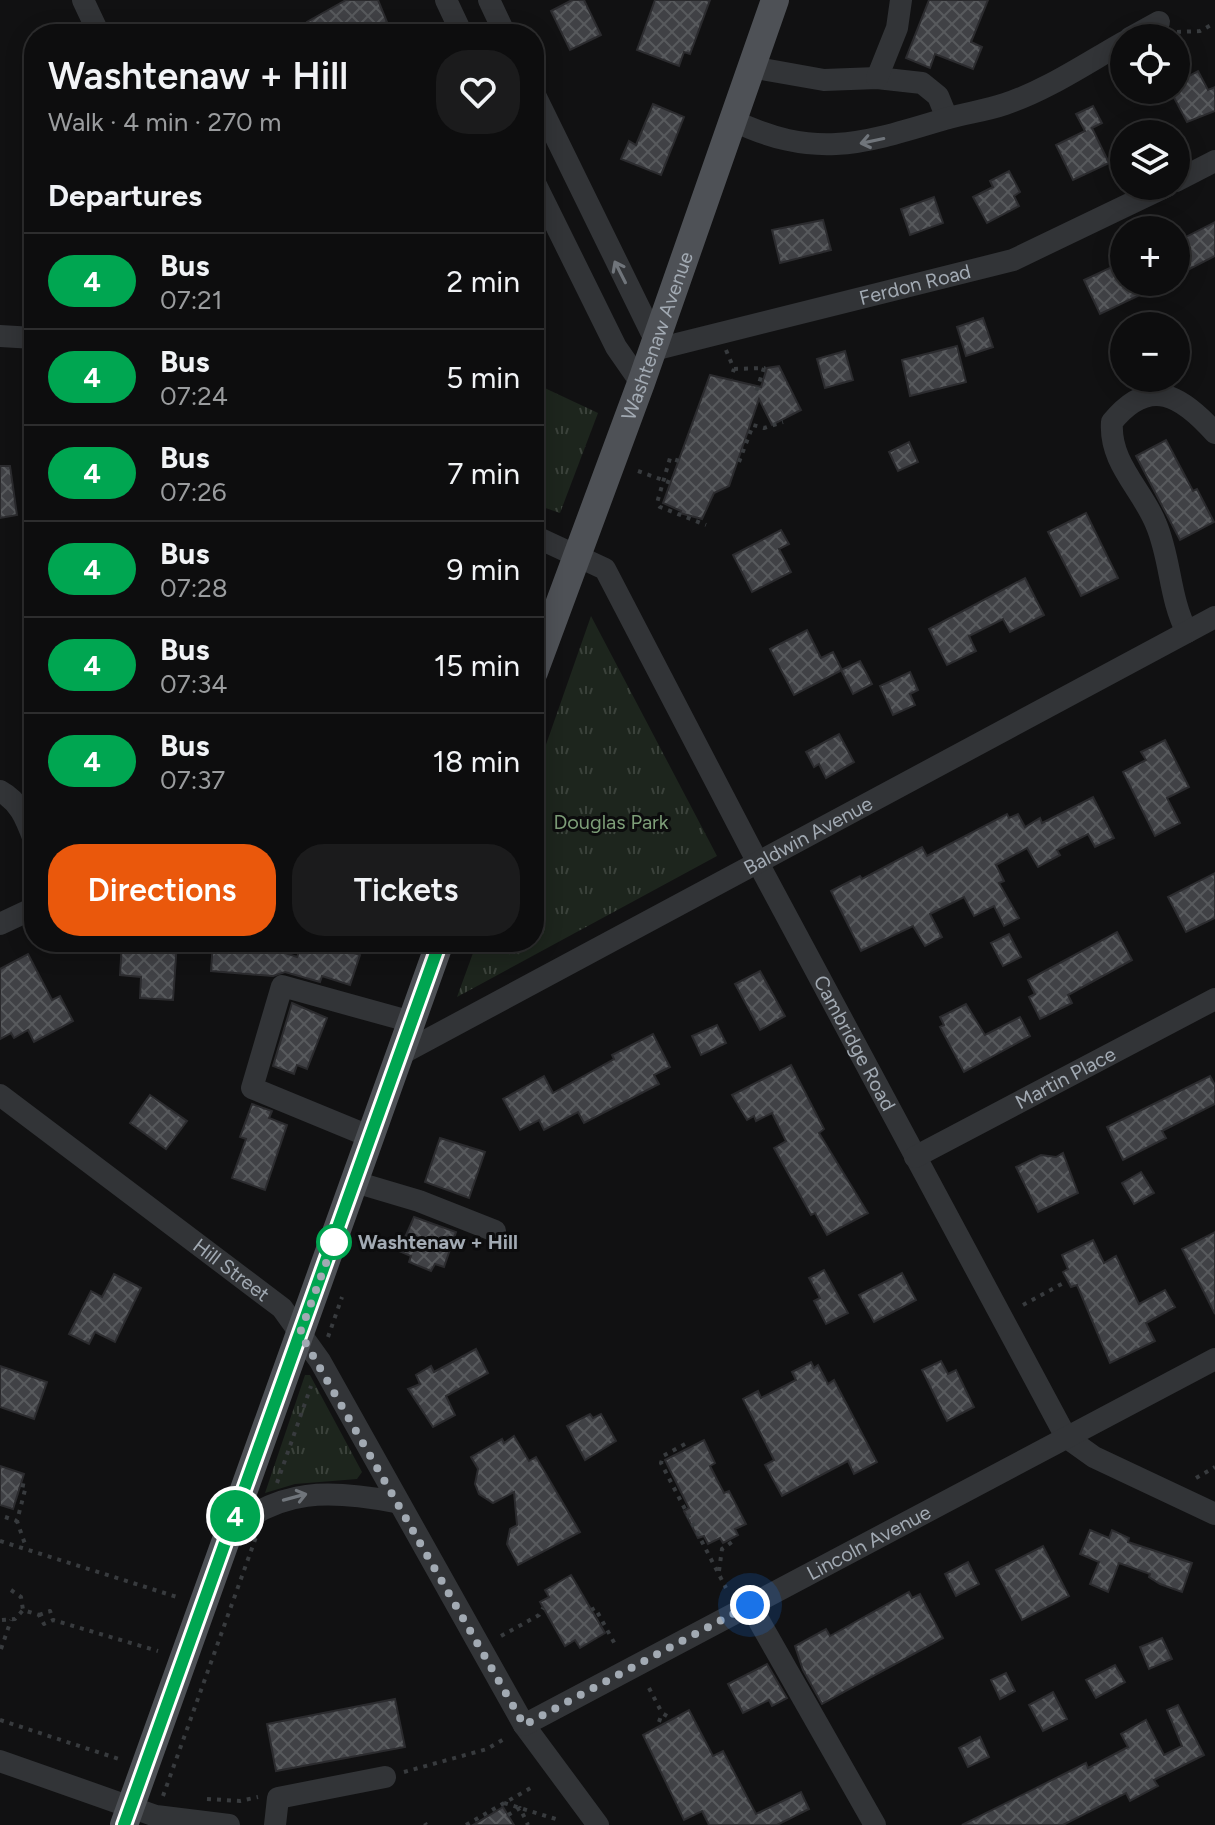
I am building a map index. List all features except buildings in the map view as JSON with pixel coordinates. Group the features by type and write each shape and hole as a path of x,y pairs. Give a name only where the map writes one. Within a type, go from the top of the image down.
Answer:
{"main road":[{"name":"Washtenaw Avenue","path":"544,643 575,552 641,383 775,0"},
{"path":"137,1817 228,1534 313,1340 355,1182 436,952"}],"street":[{"path":"83,0 94,24"},
{"path":"446,0 457,24"},
{"path":"489,0 500,24"},
{"path":"877,78 897,28 901,0"},
{"path":"732,120 759,133 821,146 848,146 1004,105 1046,86 1110,50"},
{"path":"751,67 824,80 877,78 922,83 938,96 947,118"},
{"path":"544,115 654,346"},
{"path":"1190,174 1215,161"},
{"path":"544,179 569,169"},
{"name":"Ferdon Road","path":"654,346 1004,263 1053,243 1139,200"},
{"path":"544,201 616,347 641,383"},
{"path":"2,329 24,335"},
{"path":"1187,632 1174,608 1155,521 1115,454 1110,438 1112,422 1135,401 1165,395 1179,399 1215,433"},
{"name":"Cambridge Road","path":"544,540 575,552 605,569 757,861 1066,1437 1094,1457 1215,1514"},
{"name":"Baldwin Avenue","path":"401,1054 1215,617"},
{"path":"0,791 12,798 24,819"},
{"path":"0,924 24,913"},
{"path":"371,1137 252,1088 282,986 412,1022"},
{"name":"Martin Place","path":"915,1157 1215,999"},
{"name":"Hill Street","path":"0,1095 282,1308 313,1340 320,1361 395,1502 524,1725 598,1825"},
{"path":"355,1182 419,1201 495,1231"},
{"name":"Lincoln Avenue","path":"524,1725 1215,1359"},
{"path":"228,1534 258,1511 300,1495 346,1493 395,1502"},
{"path":"750,1605 875,1825"},
{"path":"0,1761 137,1817 229,1825"},
{"path":"275,1825 278,1798 385,1777"}],"path":[{"path":"1190,30 1200,31 1215,23"},
{"path":"725,347 734,369 731,378"},
{"path":"734,369 764,368 756,392"},
{"path":"739,462 753,425 764,428 783,422"},
{"path":"679,461 670,458 656,500 659,507 706,525"},
{"path":"638,471 671,483"},
{"path":"1023,1305 1067,1281"},
{"path":"313,1340 342,1297"},
{"path":"274,1493 311,1386"},
{"path":"685,1444 663,1456 661,1463 726,1588"},
{"path":"1196,1478 1215,1467"},
{"path":"21,1485 26,1486 17,1521 27,1549"},
{"path":"5,1517 17,1521"},
{"path":"137,1817 262,1524"},
{"path":"709,1555 732,1542 730,1539"},
{"path":"0,1541 177,1597"},
{"path":"718,1573 725,1546"},
{"path":"11,1590 21,1597 23,1610"},
{"path":"501,1636 539,1615 543,1608"},
{"path":"591,1610 595,1608 616,1646"},
{"path":"23,1610 39,1615 50,1611 53,1620"},
{"path":"1,1649 11,1620 23,1610"},
{"path":"39,1615 44,1624 53,1620 158,1651"},
{"path":"2,1620 11,1620"},
{"path":"649,1688 662,1713 669,1717"},
{"path":"659,1722 662,1713"},
{"path":"0,1720 119,1759"},
{"path":"466,1825 534,1786"},
{"path":"503,1803 559,1820"},
{"path":"508,1815 520,1808"},
{"path":"520,1808 528,1825"}],"green space":[{"path":"544,388 598,413 560,513 544,507"},
{"name":"Douglas Park","path":"591,616 717,856 544,950 544,750"},
{"name":"Douglas Park","path":"473,952 540,952 457,997"},
{"path":"305,1375 310,1375 362,1472 357,1479 295,1484 265,1493"}],"bus line":[{"name":"4","path":"124,1825 437,952"}],"place":[{"name":"Washtenaw + Hill","path":"334,1242"}],"route":[{"path":"334,1242 335,1239 300,1333 320,1361 395,1502 524,1725 750,1605"}]}
